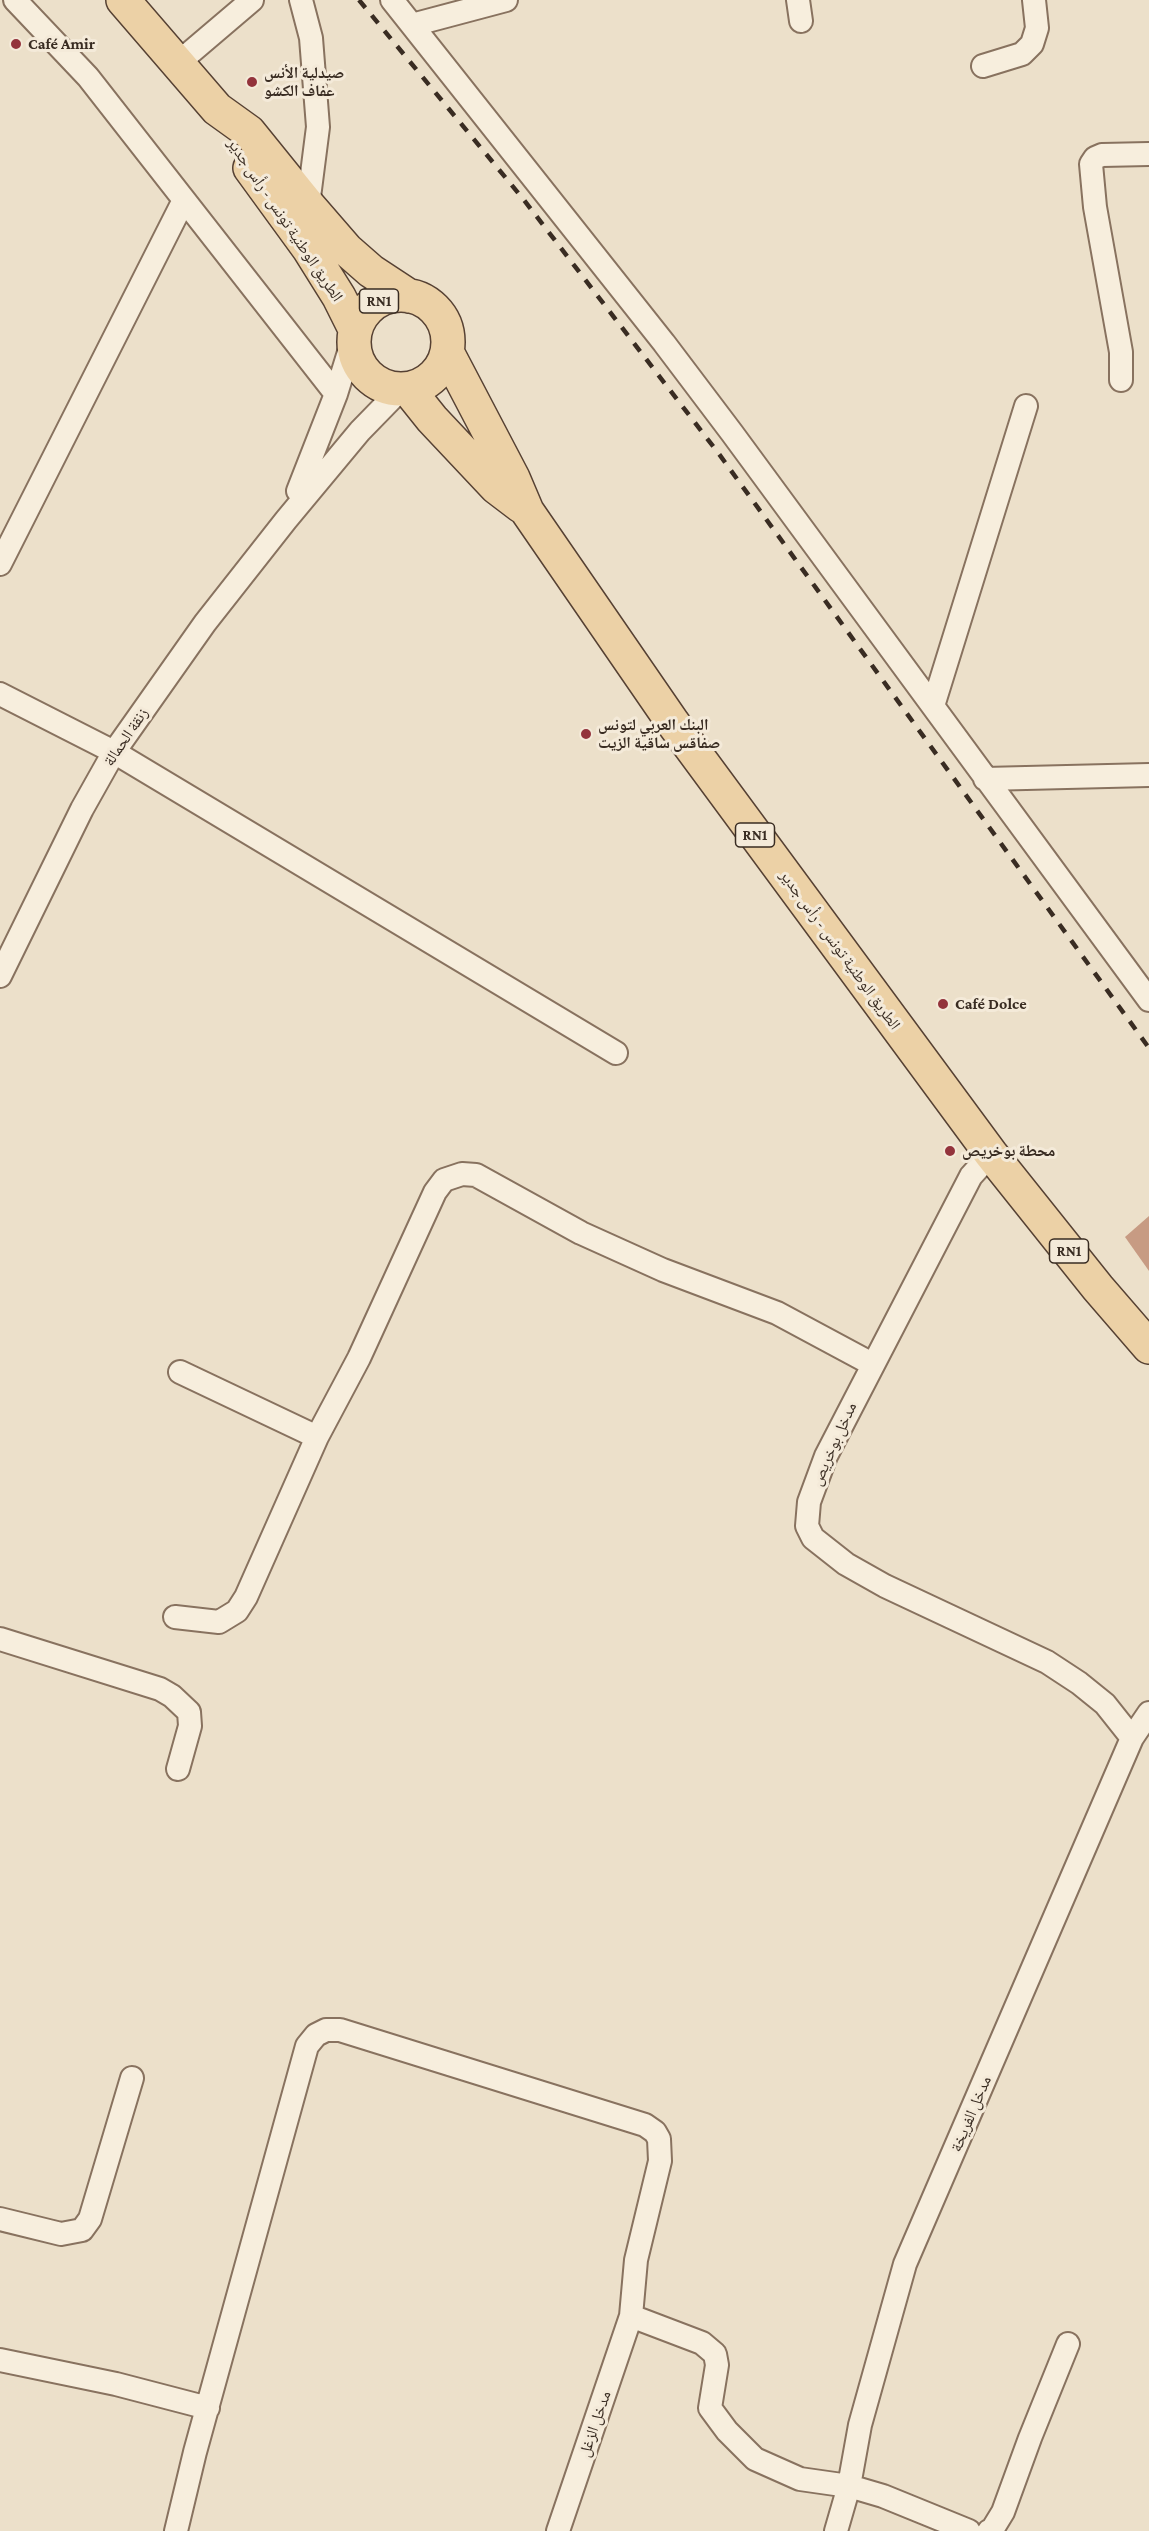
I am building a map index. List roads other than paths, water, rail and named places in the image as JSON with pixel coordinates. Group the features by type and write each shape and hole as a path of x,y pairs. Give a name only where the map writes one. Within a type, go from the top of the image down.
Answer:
{"main road":[{"name":"الطريق الوطنية تونس - رأس جدير","path":"123,0 217,109 249,132 347,250 371,271 409,296"},
{"name":"الطريق الوطنية تونس - رأس جدير","path":"217,109 233,146 309,249 339,297 354,333"},
{"name":"RN1","path":"404,389 384,387 371,379 360,367 354,352 354,333 361,317 381,299 409,296 423,301 435,310 444,322 447,352"},
{"name":"الطريق الوطنية تونس - رأس جدير","path":"447,352 513,478 527,511 981,1165 1098,1288 1149,1347"},
{"path":"404,389 422,385 433,376 442,365 447,352"},
{"name":"الطريق الوطنية تونس - رأس جدير","path":"404,389 489,479 527,511"}],"street":[{"path":"15,0 88,77 336,394"},
{"path":"178,63 252,0"},
{"path":"301,0 310,38 318,127 308,205"},
{"path":"392,0 664,343 1149,1000"},
{"path":"412,25 506,0"},
{"path":"983,66 1022,54 1032,44 1037,28 1034,0"},
{"path":"1121,380 1120,352 1095,207 1091,164 1095,158 1102,155 1149,154"},
{"path":"0,564 184,200"},
{"path":"286,520 313,458 336,394 354,333"},
{"path":"286,520 352,440 404,389"},
{"path":"933,706 1026,406"},
{"name":"زنقة الحمالة","path":"0,976 82,809 114,752 205,623 286,520"},
{"path":"0,694 114,752 616,1053"},
{"path":"985,779 1149,775"},
{"name":"مدخل بوخريص","path":"981,1165 872,1364 826,1456 815,1483 807,1515 807,1526 813,1538 846,1564 885,1586 1047,1662 1105,1704 1132,1738"},
{"path":"175,1617 219,1622 237,1611 246,1597 317,1437 359,1358 435,1192 444,1180 462,1174 476,1174 581,1233 663,1270 777,1313 872,1364"},
{"path":"180,1372 317,1437"},
{"path":"0,1639 160,1689 172,1696 189,1712 190,1726 178,1769"},
{"name":"مدخل الفريخة","path":"836,2531 849,2486 860,2425 905,2264 1132,1738 1149,1713"},
{"name":"مدخل الزغل","path":"207,2408 307,2046 316,2035 326,2030 340,2030 645,2125 655,2132 659,2139 660,2161 636,2260 631,2316 558,2531"},
{"path":"0,2219 62,2234 82,2230 90,2219 132,2078"},
{"path":"631,2316 702,2343 715,2354 717,2365 710,2408 727,2431 755,2459 800,2479 849,2486 883,2496 969,2531"},
{"path":"989,2531 992,2530 1003,2512 1068,2344"},
{"path":"0,2360 124,2386 207,2408 176,2531"}],"railway":[{"path":"359,0 524,200 719,454 1149,1048"}],"place":[{"name":"Café Amir","path":"16,44"},
{"name":"صيدلية الأنس عفاف الكشو","path":"252,82"},
{"name":"البنك العربي لتونس صفاقس ساقية الزيت","path":"586,734"},
{"name":"Café Dolce","path":"943,1004"},
{"name":"محطة بوخريص","path":"950,1151"}]}
